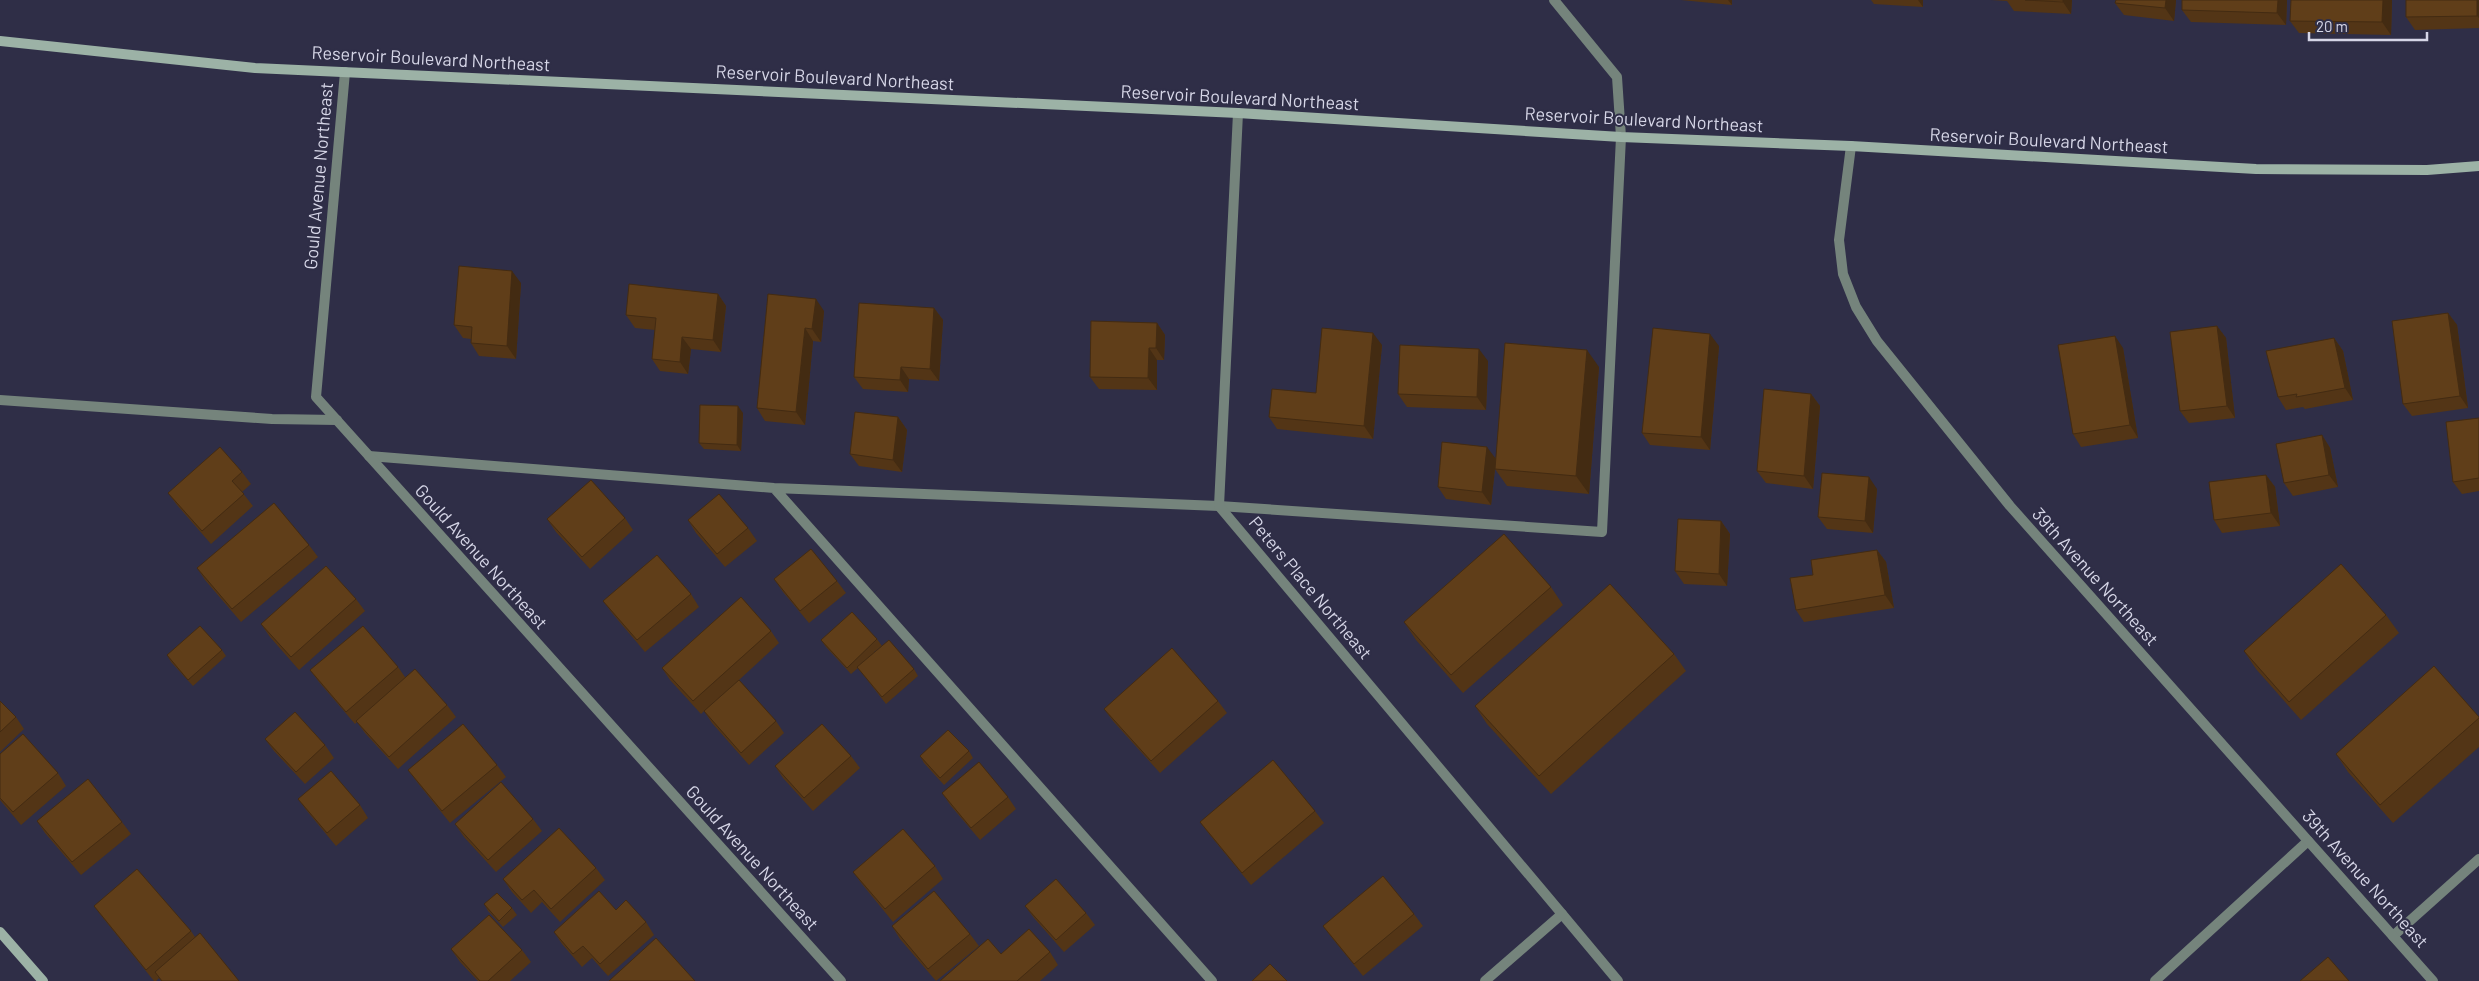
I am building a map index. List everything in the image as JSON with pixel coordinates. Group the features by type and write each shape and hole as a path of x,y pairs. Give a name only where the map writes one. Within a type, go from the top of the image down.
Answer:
{"street":[{"path":"369,456 774,488 1220,506 1602,532 1622,137 1618,77 1554,0"},
{"name":"Reservoir Boulevard Northeast","path":"0,41 255,68 1238,113 1622,137 1852,146 2256,170 2427,170 2479,166"},
{"name":"Gould Avenue Northeast","path":"345,72 316,397 841,981"},
{"path":"1220,506 1238,113"},
{"name":"39th Avenue Northeast","path":"1852,146 1839,240 1842,274 1856,307 1877,341 2010,506 2433,981"},
{"path":"0,400 272,418 337,420"},
{"path":"774,488 1212,981"},
{"name":"Peters Place Northeast","path":"1220,506 1618,981"},
{"path":"2155,981 2308,840"},
{"path":"2393,936 2479,860"},
{"path":"1485,981 1562,914"},
{"path":"0,932 43,981"}],"building":[{"path":"2025,0 2063,0 2063,2"},
{"path":"2116,0 2166,0 2165,8 2115,3"},
{"path":"2182,0 2278,0 2277,13 2182,10"},
{"path":"2291,0 2383,0 2382,22 2290,21"},
{"path":"2406,0 2477,0 2477,16 2406,17"},
{"path":"459,266 512,271 507,346 471,343 472,327 454,325"},
{"path":"629,284 718,294 713,340 682,337 680,362 652,359 656,318 626,315"},
{"path":"768,294 816,299 812,329 805,328 796,412 757,408"},
{"path":"859,303 934,308 930,369 901,367 900,380 854,377"},
{"path":"2448,313 2460,396 2403,404 2392,321"},
{"path":"1091,321 1157,323 1156,348 1149,348 1148,378 1090,377"},
{"path":"2217,326 2227,406 2180,411 2170,332"},
{"path":"1322,328 1373,333 1364,426 1269,417 1272,389 1316,393"},
{"path":"1653,328 1710,334 1701,437 1642,433"},
{"path":"2115,336 2130,425 2073,434 2058,345"},
{"path":"2334,338 2345,388 2296,397 2297,394 2278,397 2266,351"},
{"path":"1505,343 1587,350 1576,476 1495,469"},
{"path":"1400,345 1479,349 1477,397 1398,394"},
{"path":"1764,389 1811,394 1804,476 1757,471"},
{"path":"700,405 738,406 737,445 699,443"},
{"path":"855,412 898,417 893,460 850,454"},
{"path":"2479,418 2479,478 2453,482 2446,422"},
{"path":"2322,435 2329,475 2284,483 2276,444"},
{"path":"1442,442 1487,447 1482,492 1438,487"},
{"path":"220,447 242,472 232,481 244,494 202,531 168,493"},
{"path":"1822,473 1869,477 1865,521 1818,517"},
{"path":"2266,475 2271,513 2214,520 2209,482"},
{"path":"591,480 625,518 582,557 547,519"},
{"path":"719,494 748,528 717,554 688,520"},
{"path":"274,503 309,545 232,609 197,568"},
{"path":"1678,519 1721,521 1719,574 1675,571"},
{"path":"1504,534 1551,587 1451,675 1404,622"},
{"path":"811,549 837,581 800,611 774,579"},
{"path":"1877,550 1885,595 1796,610 1790,578 1813,575 1811,560"},
{"path":"657,555 691,594 637,640 603,601"},
{"path":"2341,564 2386,615 2289,702 2244,651"},
{"path":"326,566 356,599 291,657 261,624"},
{"path":"1610,584 1674,654 1539,776 1475,706"},
{"path":"741,597 771,631 693,701 662,668"},
{"path":"852,612 877,639 847,668 821,640"},
{"path":"200,626 222,650 188,680 167,655"},
{"path":"363,626 398,667 346,712 310,670"},
{"path":"889,640 914,669 882,697 857,667"},
{"path":"1172,648 1218,701 1151,761 1104,709"},
{"path":"2434,666 2479,718 2380,805 2336,754"},
{"path":"415,669 447,705 389,757 356,721"},
{"path":"739,680 776,721 741,753 704,711"},
{"path":"0,701 16,717 0,732"},
{"path":"295,712 325,745 296,772 265,739"},
{"path":"463,724 497,765 442,811 408,770"},
{"path":"822,724 851,756 804,798 775,766"},
{"path":"948,730 969,751 940,778 920,756"},
{"path":"23,734 58,773 13,812 0,798 0,754"},
{"path":"1273,760 1315,811 1242,873 1200,822"},
{"path":"979,762 1008,797 971,828 942,793"},
{"path":"331,771 360,805 327,833 298,799"},
{"path":"88,779 122,822 72,862 37,821"},
{"path":"501,782 533,819 488,860 455,824"},
{"path":"559,828 596,868 551,909 534,890 522,900 503,879"},
{"path":"903,829 935,866 885,909 853,872"},
{"path":"137,869 191,931 146,970 94,906"},
{"path":"1383,876 1414,914 1354,964 1323,926"},
{"path":"1056,879 1086,913 1056,940 1025,906"},
{"path":"599,891 616,910 626,900 646,922 600,964 583,946 573,954 554,932"},
{"path":"934,891 970,934 928,969 892,926"},
{"path":"497,893 512,908 499,921 484,904"},
{"path":"489,915 522,950 488,981 480,981 451,949"},
{"path":"1029,929 1050,952 1017,981 940,981 988,939 1001,954"},
{"path":"200,933 239,981 162,981 155,972"},
{"path":"656,938 695,981 609,981"},
{"path":"2328,957 2349,981 2300,981"},
{"path":"1270,964 1287,981 1252,981"}]}
